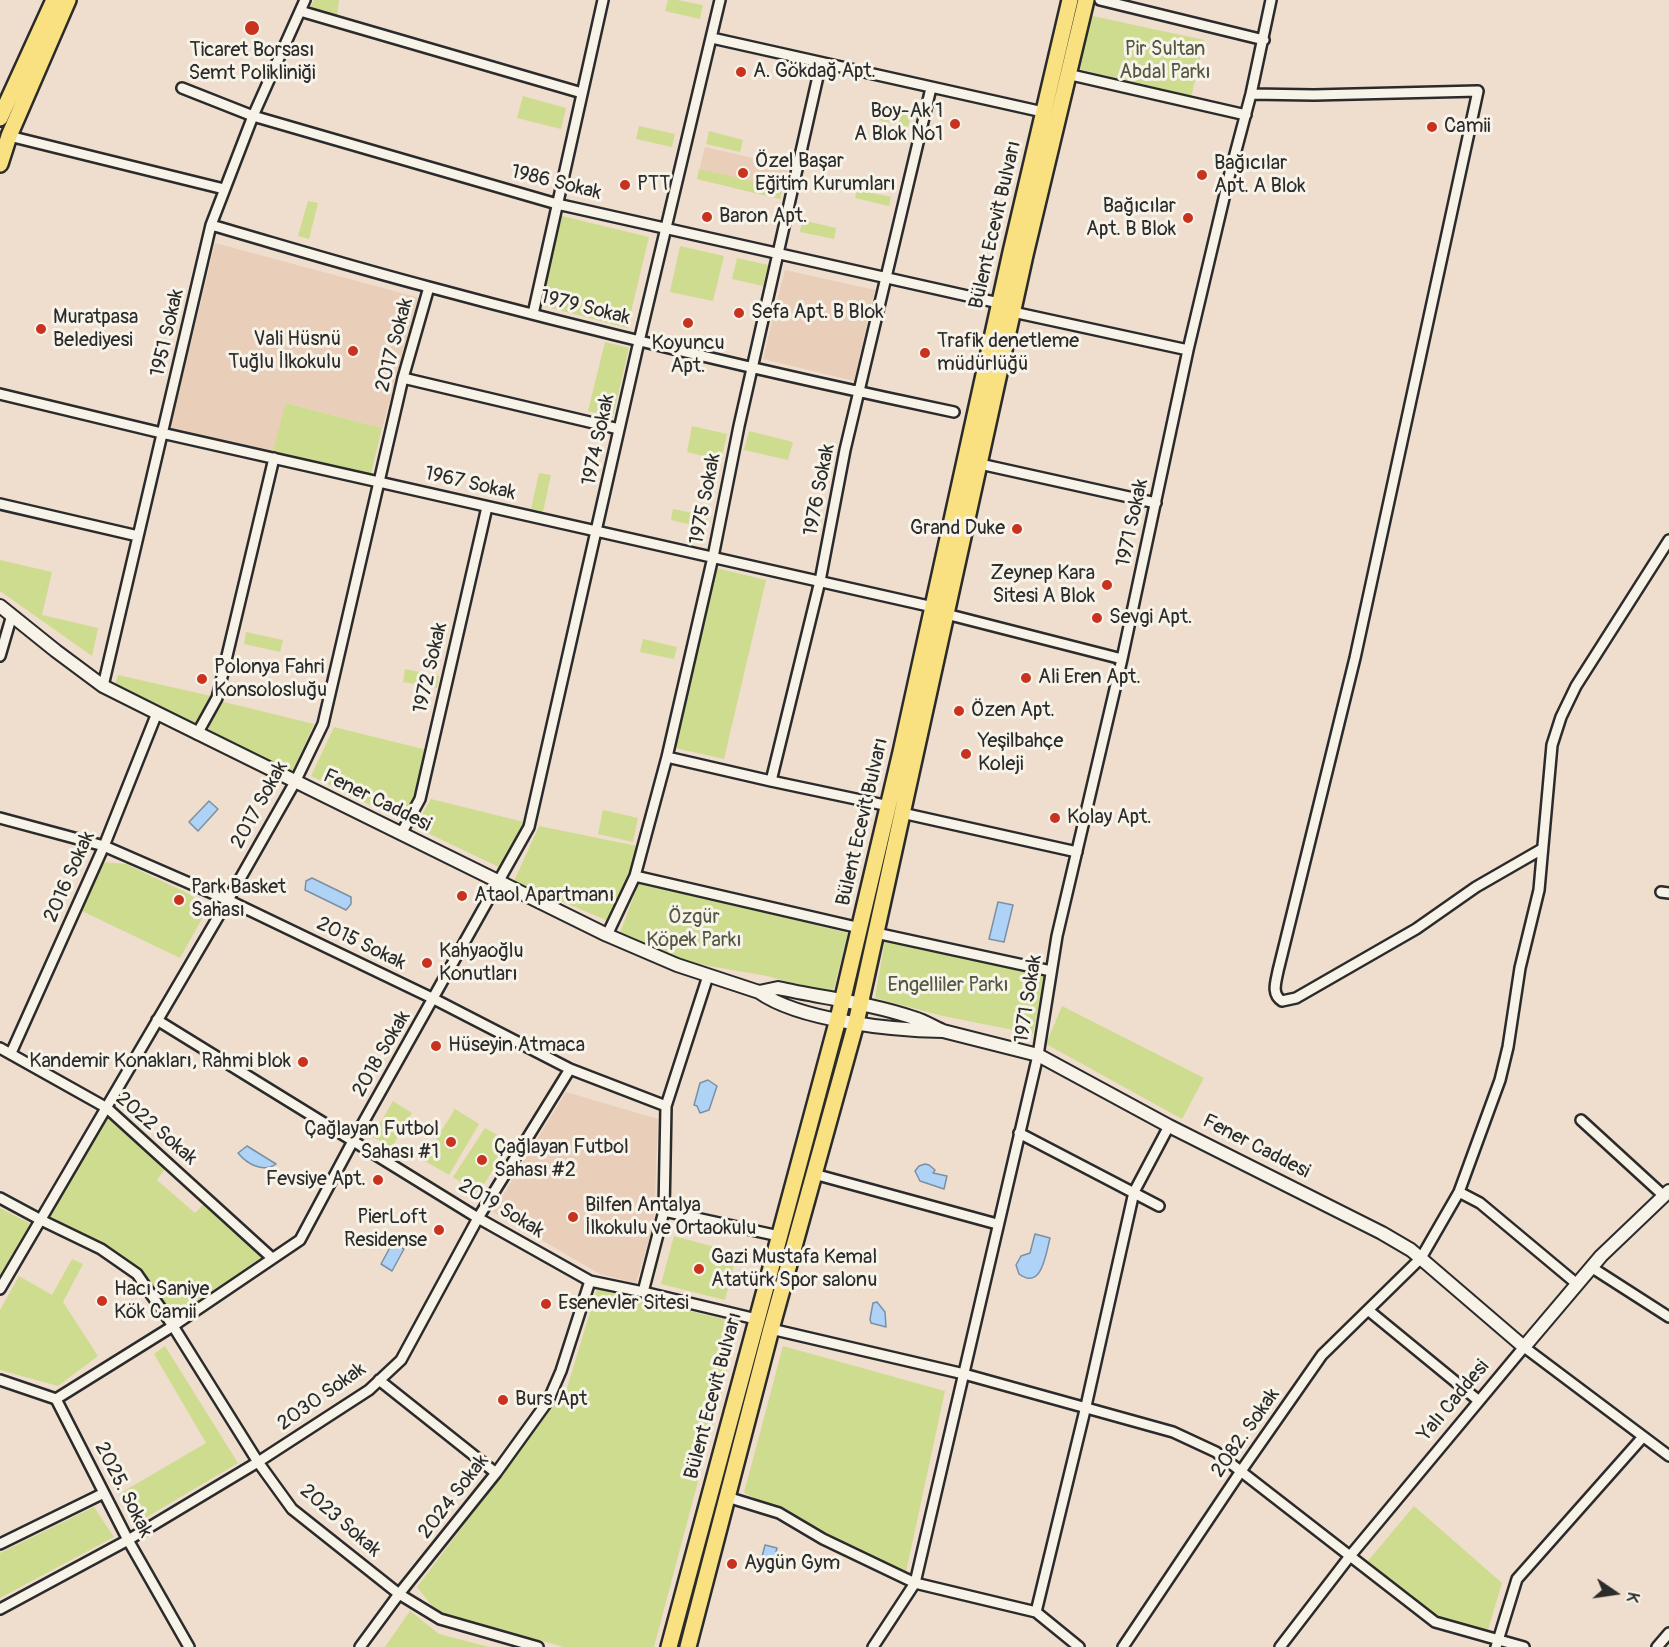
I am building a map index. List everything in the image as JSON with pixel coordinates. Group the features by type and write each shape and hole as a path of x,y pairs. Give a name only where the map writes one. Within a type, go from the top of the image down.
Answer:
{"main road":[{"path":"0,118 54,0"},
{"path":"0,164 9,136 68,0"},
{"name":"Bülent Ecevit Bulvarı","path":"669,1647 838,1019 860,928 895,809 940,610 999,303 1069,0"},
{"name":"Bülent Ecevit Bulvarı","path":"940,610 980,464 1067,74 1086,0"},
{"name":"Bülent Ecevit Bulvarı","path":"688,1647 732,1498 771,1329 856,1023 876,933 895,809"}],"street":[{"name":"1951 Sokak","path":"103,686 211,225 253,116 305,0"},
{"path":"532,314 603,0"},
{"name":"1974 Sokak","path":"497,882 530,827 639,340 720,0"},
{"path":"1100,0 1264,40"},
{"name":"1971 Sokak","path":"915,1583 1038,1055 1051,971 1122,659 1188,350 1264,40 1271,0"},
{"path":"300,11 582,93"},
{"path":"712,38 1043,112"},
{"name":"1975 Sokak","path":"607,935 635,876 667,757 821,63"},
{"path":"1067,74 1246,115"},
{"name":"1986 Sokak","path":"182,88 253,116 557,204 999,303"},
{"name":"1976 Sokak","path":"771,781 820,581 845,450 931,88"},
{"path":"1251,94 1314,95 1478,91 1355,658 1278,971 1274,990 1277,998 1282,1001 1296,998 1416,929 1476,887 1542,849"},
{"path":"9,136 224,189"},
{"name":"1979 Sokak","path":"211,225 532,314 859,392 954,412"},
{"name":"2017 Sokak","path":"0,1289 228,900 295,782 323,724 403,378 429,287"},
{"path":"1013,312 1188,350"},
{"path":"403,378 619,429"},
{"name":"1967 Sokak","path":"0,394 162,433 820,581 940,610 1122,659"},
{"path":"197,734 217,698 274,458"},
{"path":"980,464 1156,503"},
{"path":"0,504 138,536"},
{"name":"1972 Sokak","path":"400,834 420,799 487,507"},
{"name":"2082. Sokak","path":"1123,1647 1322,1355 1421,1258 1459,1192 1500,1080 1508,1047 1520,968 1539,890 1552,745 1561,717 1576,686 1669,540"},
{"name":"Fener Caddesi","path":"0,606 103,686 607,935 708,976 759,992 768,999 820,1017 914,1031 943,1031"},
{"path":"0,656 12,615"},
{"name":"2016 Sokak","path":"11,1053 104,846 157,713"},
{"path":"667,757 1077,852"},
{"name":"2015 Sokak","path":"0,818 104,846 228,900 434,999 570,1069 666,1106"},
{"path":"635,876 860,928"},
{"name":"2018 Sokak","path":"56,1400 173,1326 300,1240 497,882"},
{"path":"876,933 1051,971"},
{"path":"643,1292 664,1211 666,1106 708,976"},
{"name":"Fener Caddesi","path":"759,992 778,988 842,999 915,1018 943,1031 1038,1055 1169,1126 1382,1233 1421,1258 1524,1347"},
{"name":"2019 Sokak","path":"157,1020 354,1139 478,1218 590,1281 756,1319"},
{"name":"2022 Sokak","path":"0,1048 107,1108 272,1258"},
{"name":"2030 Sokak","path":"0,1609 128,1540 258,1462 369,1390 401,1360 478,1218 570,1069"},
{"path":"1581,1120 1667,1193"},
{"path":"1036,1611 1086,1406 1134,1192 1169,1126"},
{"path":"1019,1132 1159,1206"},
{"path":"814,1174 997,1224"},
{"path":"1459,1192 1480,1203 1577,1284"},
{"name":"Yalı Caddesi","path":"1281,1647 1350,1556 1577,1284 1667,1193"},
{"name":"2023 Sokak","path":"0,1198 101,1250 137,1274 173,1326 258,1462 292,1509 399,1594"},
{"path":"664,1211 779,1236"},
{"path":"1591,1268 1669,1317"},
{"name":"2024 Sokak","path":"399,1594 496,1473 548,1401 561,1371 590,1281"},
{"path":"1368,1310 1479,1401"},
{"path":"771,1329 964,1374 1173,1432 1216,1452 1435,1622 1497,1644 1524,1647"},
{"path":"1524,1347 1642,1438 1669,1456"},
{"path":"0,1380 56,1400"},
{"path":"379,1380 496,1473"},
{"name":"2025. Sokak","path":"56,1400 128,1540 189,1647"},
{"path":"1497,1644 1517,1579 1642,1438"},
{"path":"0,1544 104,1493"},
{"path":"732,1498 779,1513 823,1539 915,1583 1036,1611 1079,1647"},
{"path":"873,1647 915,1583"},
{"path":"360,1647 399,1594 440,1619 538,1647"},
{"path":"1657,1647 1669,1633"}],"shaded area":[{"name":"Özel Başar Eğitim Kurumları","path":"705,147 788,166 780,199 697,179"},
{"path":"215,243 420,298 382,428 287,403 272,454 170,429"},
{"path":"785,270 875,290 854,381 763,359"},
{"path":"566,1092 658,1119 654,1223 636,1283 600,1274 493,1212"}],"green space":[{"path":"314,0 339,0 337,17 310,8"},
{"path":"668,0 703,5 700,19 665,11"},
{"name":"Pir Sultan Abdal Parkı","path":"1088,15 1204,40 1191,98 1076,68"},
{"path":"523,96 566,108 561,129 517,118"},
{"path":"876,107 911,115 908,127 873,119"},
{"path":"639,126 675,134 672,147 636,139"},
{"path":"709,131 743,140 740,152 706,144"},
{"path":"699,169 783,188 780,199 697,179"},
{"path":"857,190 891,197 889,206 855,198"},
{"path":"308,201 318,203 309,239 298,236"},
{"path":"562,216 649,237 627,328 540,305"},
{"path":"802,220 836,228 834,239 800,232"},
{"path":"680,246 724,256 713,301 670,292"},
{"path":"737,258 768,265 763,286 732,279"},
{"path":"605,342 629,348 613,417 588,411"},
{"path":"286,403 382,428 370,478 272,454"},
{"path":"692,426 727,434 721,460 687,452"},
{"path":"749,431 793,442 788,460 744,450"},
{"path":"539,473 551,475 543,512 531,509"},
{"path":"673,509 708,516 706,528 671,520"},
{"path":"0,560 52,572 42,615 98,628 92,656 0,591"},
{"path":"716,568 766,580 724,759 675,748"},
{"path":"246,632 283,640 280,652 244,644"},
{"path":"643,639 677,647 674,659 640,652"},
{"path":"405,669 439,676 437,688 403,682"},
{"path":"118,675 211,696 196,724 115,685"},
{"path":"220,701 314,724 292,773 209,730 209,722"},
{"path":"334,727 427,750 415,798 401,820 311,776"},
{"path":"431,799 524,822 503,869 415,827"},
{"path":"603,810 638,818 633,842 598,834"},
{"path":"539,826 637,846 629,874 608,921 514,881"},
{"path":"101,862 126,864 189,894 208,908 180,958 80,910"},
{"name":"Özgür Köpek Parkı","path":"639,882 848,933 834,988 830,993 767,976 686,962 620,933"},
{"name":"Engelliler Parkı","path":"885,940 1045,975 1033,1034 943,1016 875,998"},
{"path":"1062,1006 1204,1078 1182,1119 1046,1044"},
{"path":"393,1101 412,1113 392,1147 372,1137"},
{"name":"Çağlayan Futbol Sahası #1","path":"455,1109 479,1124 449,1175 423,1160"},
{"path":"108,1118 165,1169 157,1180 195,1213 203,1205 262,1257 174,1317 138,1267 106,1245 49,1216"},
{"name":"Çağlayan Futbol Sahası #2","path":"485,1128 510,1142 478,1194 453,1177"},
{"path":"0,1208 33,1225 0,1278"},
{"name":"Gazi Mustafa Kemal Atatürk Spor salonu","path":"674,1236 737,1253 725,1300 661,1284"},
{"path":"72,1259 83,1264 63,1302 98,1356 58,1386 0,1370 0,1310 19,1276 52,1295"},
{"path":"597,1289 740,1323 654,1647 564,1647 437,1612 417,1587 567,1388"},
{"path":"165,1346 238,1463 135,1524 119,1494 206,1443 154,1354"},
{"path":"783,1346 945,1391 906,1572 744,1493"},
{"path":"1414,1506 1502,1583 1488,1630 1437,1617 1368,1561"},
{"path":"94,1507 114,1537 0,1598 0,1553"},
{"path":"410,1611 439,1634 489,1647 385,1647"}],"water":[{"path":"209,801 218,809 198,831 189,822"},
{"path":"312,878 351,897 351,904 346,910 305,890 306,881"},
{"path":"998,902 1013,905 1004,942 989,939"},
{"path":"708,1080 717,1086 709,1110 700,1113 694,1105 700,1083"},
{"path":"247,1146 276,1164 266,1168 246,1161 238,1153"},
{"path":"925,1164 935,1170 933,1173 947,1176 944,1189 920,1181 915,1171 919,1166"},
{"path":"1035,1234 1050,1238 1042,1268 1033,1278 1027,1278 1019,1274 1016,1265 1021,1256 1030,1253"},
{"path":"393,1242 404,1249 392,1271 381,1264"},
{"path":"877,1302 885,1312 886,1327 871,1323 873,1303"},
{"path":"765,1545 777,1548 772,1568 760,1565"}],"place":[{"name":"Ticaret Borsası Semt Polikliniği","path":"252,28"},
{"name":"A. Gökdağ Apt.","path":"741,72"},
{"name":"Boy-Ak 1 A Blok No1","path":"955,124"},
{"name":"Camii","path":"1432,127"},
{"name":"Özel Başar Eğitim Kurumları","path":"743,173"},
{"name":"Bağıcılar Apt. A Blok","path":"1202,175"},
{"name":"PTT","path":"625,185"},
{"name":"Baron Apt.","path":"707,217"},
{"name":"Bağıcılar Apt. B Blok","path":"1188,218"},
{"name":"Sefa Apt. B Blok","path":"739,313"},
{"name":"Koyuncu Apt.","path":"688,323"},
{"name":"Muratpasa Belediyesi","path":"41,329"},
{"name":"Vali Hüsnü Tuğlu İlkokulu","path":"353,351"},
{"name":"Trafik denetleme müdürlüğü","path":"925,353"},
{"name":"Grand Duke","path":"1017,529"},
{"name":"Zeynep Kara Sitesi A Blok","path":"1107,585"},
{"name":"Sevgi Apt.","path":"1097,618"},
{"name":"Ali Eren Apt.","path":"1026,678"},
{"name":"Polonya Fahri Konsolosluğu","path":"202,679"},
{"name":"Özen Apt.","path":"959,711"},
{"name":"Yeşilbahçe Koleji","path":"966,754"},
{"name":"Kolay Apt.","path":"1055,818"},
{"name":"Ataol Apartmanı","path":"462,896"},
{"name":"Park Basket Sahası","path":"179,900"},
{"name":"Kahyaoğlu Konutları","path":"427,963"},
{"name":"Hüseyin Atmaca","path":"436,1046"},
{"name":"Kandemir Konakları, Rahmi blok","path":"303,1062"},
{"name":"Çağlayan Futbol Sahası #1","path":"451,1142"},
{"name":"Çağlayan Futbol Sahası #2","path":"482,1160"},
{"name":"Fevsiye Apt.","path":"378,1180"},
{"name":"Bilfen Antalya İlkokulu ve Ortaokulu","path":"573,1217"},
{"name":"PierLoft Residense","path":"439,1230"},
{"name":"Gazi Mustafa Kemal Atatürk Spor salonu","path":"699,1269"},
{"name":"Hacı Saniye Kök Camii","path":"102,1301"},
{"name":"Esenevler Sitesi","path":"546,1304"},
{"name":"Burs Apt","path":"503,1400"},
{"name":"Aygün Gym","path":"732,1564"}]}
